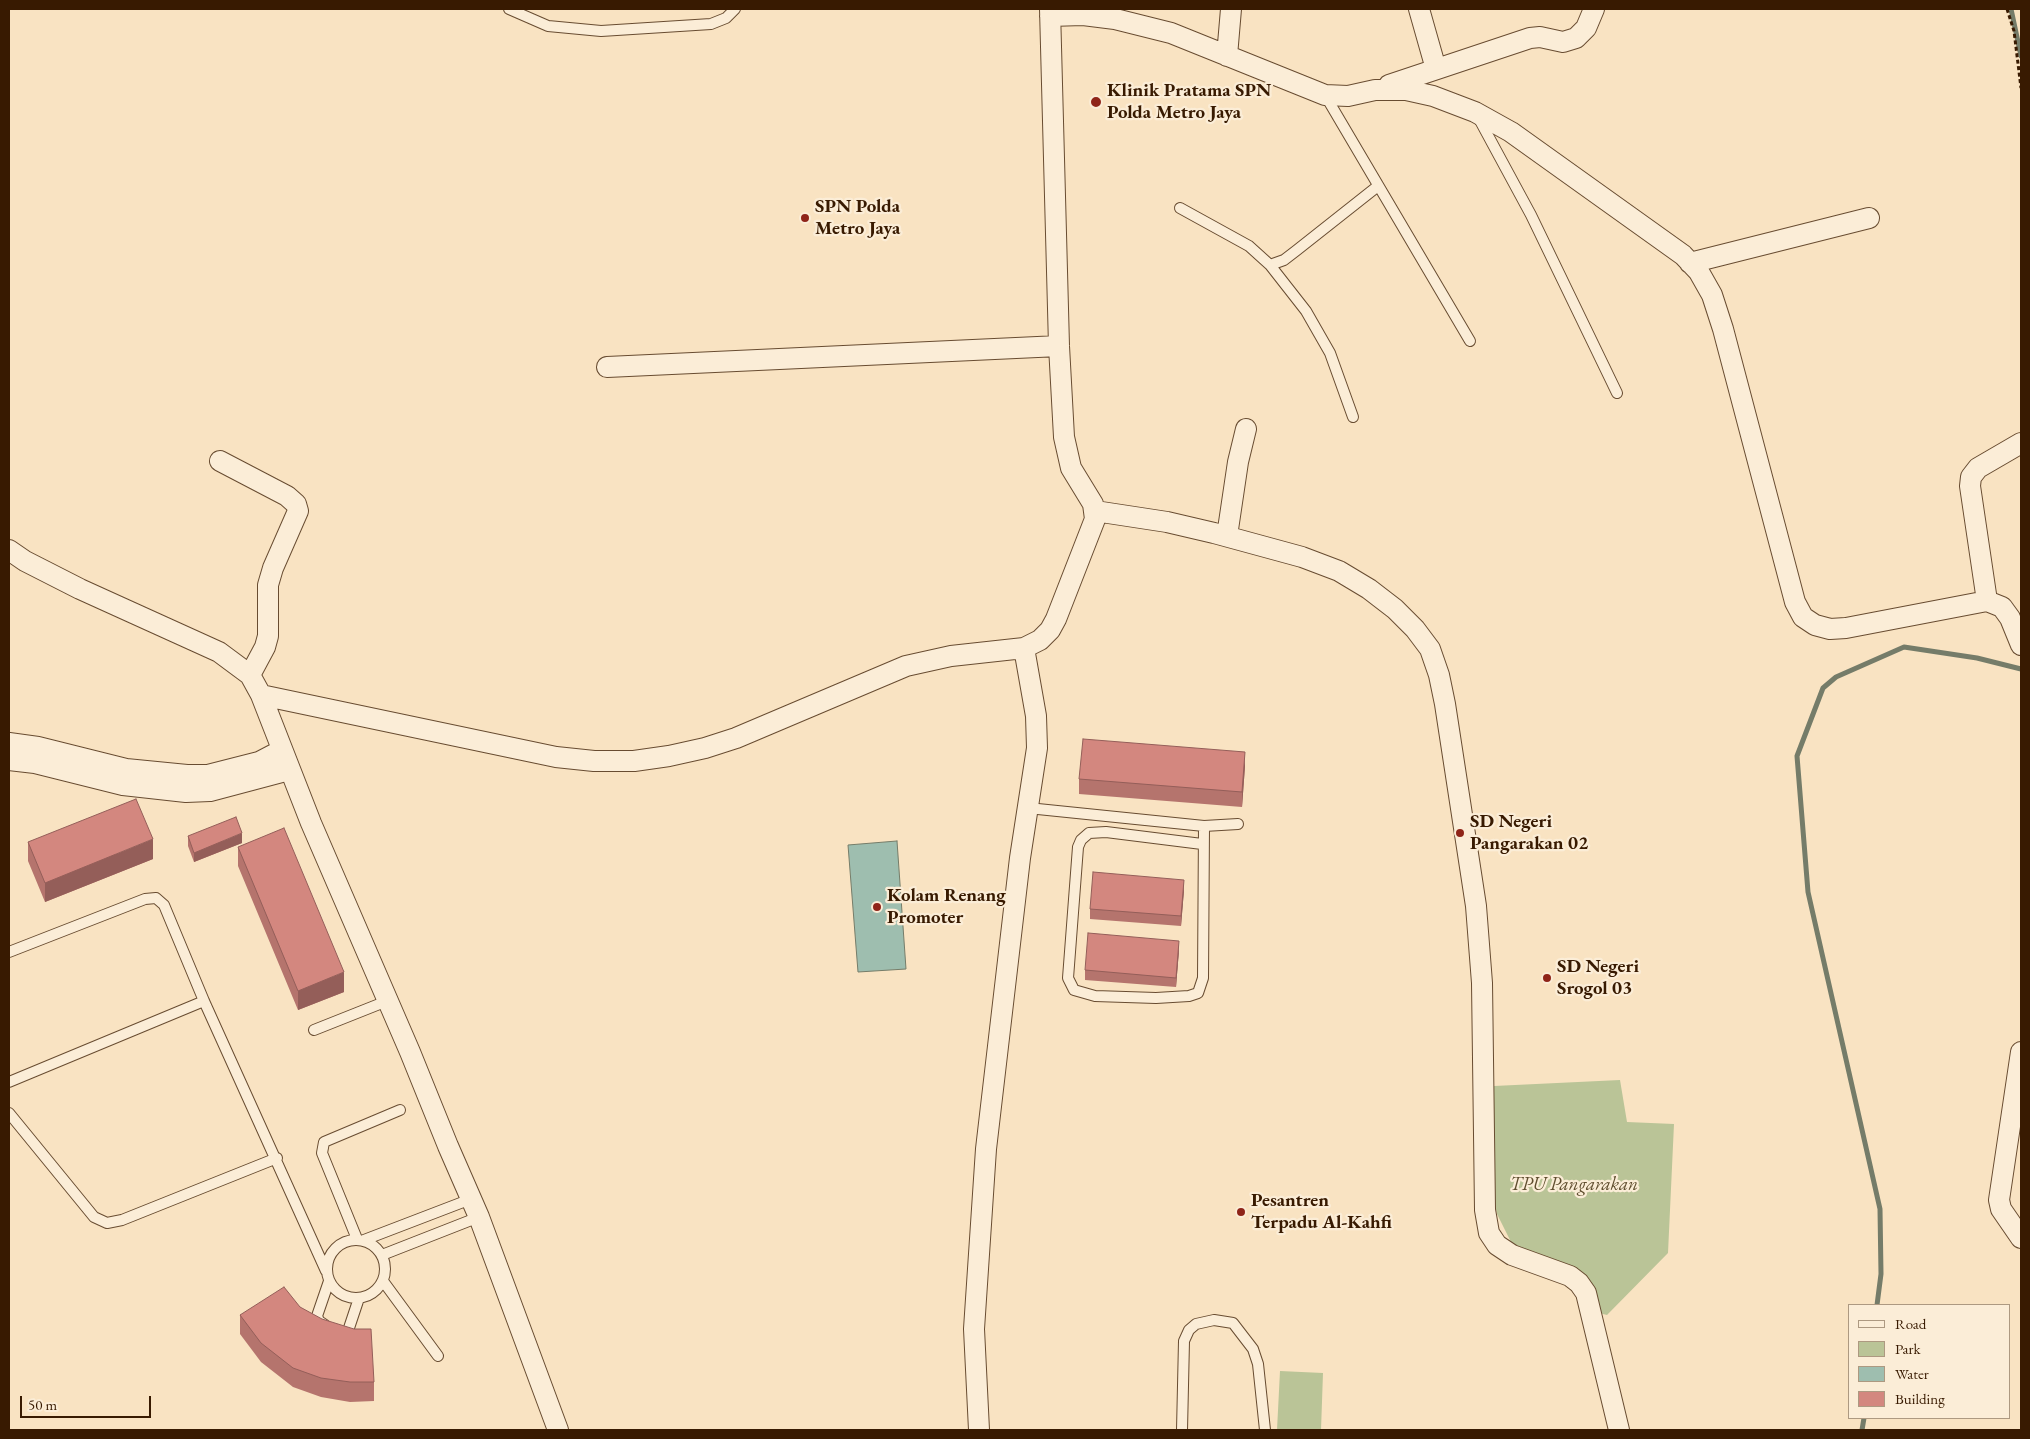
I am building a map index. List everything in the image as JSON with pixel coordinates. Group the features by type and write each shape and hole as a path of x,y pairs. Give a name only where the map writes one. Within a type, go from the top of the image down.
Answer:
{"street":[{"path":"1227,56 1231,9"},
{"path":"1419,9 1436,70"},
{"path":"261,695 556,757 594,761 634,761 669,756 736,738 906,666 951,656 1024,648 1040,640 1050,630 1056,619 1093,527 1095,511 1093,504 1071,468 1066,453 1058,346 1050,12 1115,19 1172,33 1325,95 1348,96 1375,90 1530,38 1540,37 1563,42 1576,38 1586,28 1594,9"},
{"path":"1375,90 1406,90 1433,96 1475,112 1511,132 1683,255 1699,272 1712,296 1720,320 1795,602 1803,617 1816,625 1830,629 1846,628 1987,601 2002,607 2010,618 2021,645"},
{"path":"1690,263 1869,218"},
{"path":"608,367 1058,346"},
{"path":"1226,536 1238,462 1246,429"},
{"path":"1987,601 1970,486 1971,477 1978,468 2021,443"},
{"path":"220,461 287,496 296,504 298,510 273,568 268,585 268,636 265,647 250,674"},
{"path":"1095,511 1167,522 1226,536 1302,557 1339,571 1369,589 1395,609 1415,629 1430,649 1439,675 1445,704 1476,906 1483,1022 1485,1210 1489,1233 1497,1244 1512,1255 1570,1276 1579,1283 1586,1293 1618,1430"},
{"path":"9,550 25,561 80,589 194,639 219,652 250,674 261,695 289,770 475,1208 558,1430"},
{"path":"979,1430 974,1329 983,1182 1020,858 1037,748 1033,692 1024,648"},
{"path":"9,743 37,755 123,785 186,792 210,791 289,770"},
{"path":"9,760 37,755 126,769 187,775 208,774 259,762 282,750"},
{"path":"2021,1052 2000,1200 2001,1209 2021,1238"}],"lane":[{"path":"509,9 548,26 600,31 712,24 726,18 735,9"},
{"path":"1325,95 1470,341"},
{"path":"1475,112 1531,215 1617,393"},
{"path":"1270,265 1284,260 1378,186"},
{"path":"1180,208 1248,246 1270,265 1306,311 1330,353 1352,417"},
{"path":"1028,808 1204,826 1238,824"},
{"path":"1202,844 1106,832 1089,833 1081,840 1078,847 1068,978 1074,990 1095,996 1156,998 1189,996 1198,993 1203,978 1202,844 1204,826"},
{"path":"9,952 145,899 156,898 164,905 204,1001 277,1158 329,1281 337,1291 347,1297 359,1298 377,1290 386,1272 382,1255 374,1246 360,1240 322,1153 324,1142 400,1110"},
{"path":"9,1082 204,1001"},
{"path":"314,1030 387,1001"},
{"path":"9,1113 94,1217 108,1223 122,1220 277,1158"},
{"path":"326,1271 328,1260 333,1250 346,1242 360,1240 475,1208"},
{"path":"382,1255 475,1208"},
{"path":"329,1281 317,1316 319,1321 339,1333 348,1332 359,1298"},
{"path":"383,1281 438,1356"},
{"path":"1182,1430 1184,1341 1189,1330 1196,1324 1214,1320 1233,1323 1253,1349 1258,1364 1265,1430"}],"path":[{"path":"2007,9 2014,31 2021,88"}],"green space":[{"name":"TPU Pangarakan","path":"1620,1080 1627,1122 1674,1124 1668,1253 1607,1315 1599,1313 1582,1287 1518,1256 1497,1214 1486,1153 1494,1086"},
{"path":"1280,1371 1323,1373 1321,1430 1277,1430"}],"water":[{"name":"Kolam Renang Promoter","path":"897,841 906,969 858,972 848,845"}],"building":[{"path":"1083,739 1245,752 1242,792 1079,779"},
{"path":"136,799 153,839 45,883 28,842"},
{"path":"236,817 242,833 194,853 188,836"},
{"path":"284,828 344,972 298,991 238,847"},
{"path":"1093,872 1184,880 1181,916 1090,909"},
{"path":"1088,933 1179,941 1176,978 1085,970"},
{"path":"284,1287 300,1307 322,1319 354,1329 371,1329 374,1382 350,1382 321,1378 293,1368 261,1343 240,1315"}],"waterway":[{"path":"2011,9 2021,56"},
{"path":"1877,1304 1881,1274 1880,1209 1808,892 1797,756 1823,688 1836,677 1904,647 1977,658 2021,669"},
{"path":"1862,1430 1864,1419"}],"place":[{"name":"Klinik Pratama SPN Polda Metro Jaya","path":"1096,102"},
{"name":"SPN Polda Metro Jaya","path":"805,218"},
{"name":"SD Negeri Pangarakan 02","path":"1460,833"},
{"name":"Kolam Renang Promoter","path":"877,907"},
{"name":"SD Negeri Srogol 03","path":"1547,978"},
{"name":"Pesantren Terpadu Al-Kahfi","path":"1241,1212"}]}
